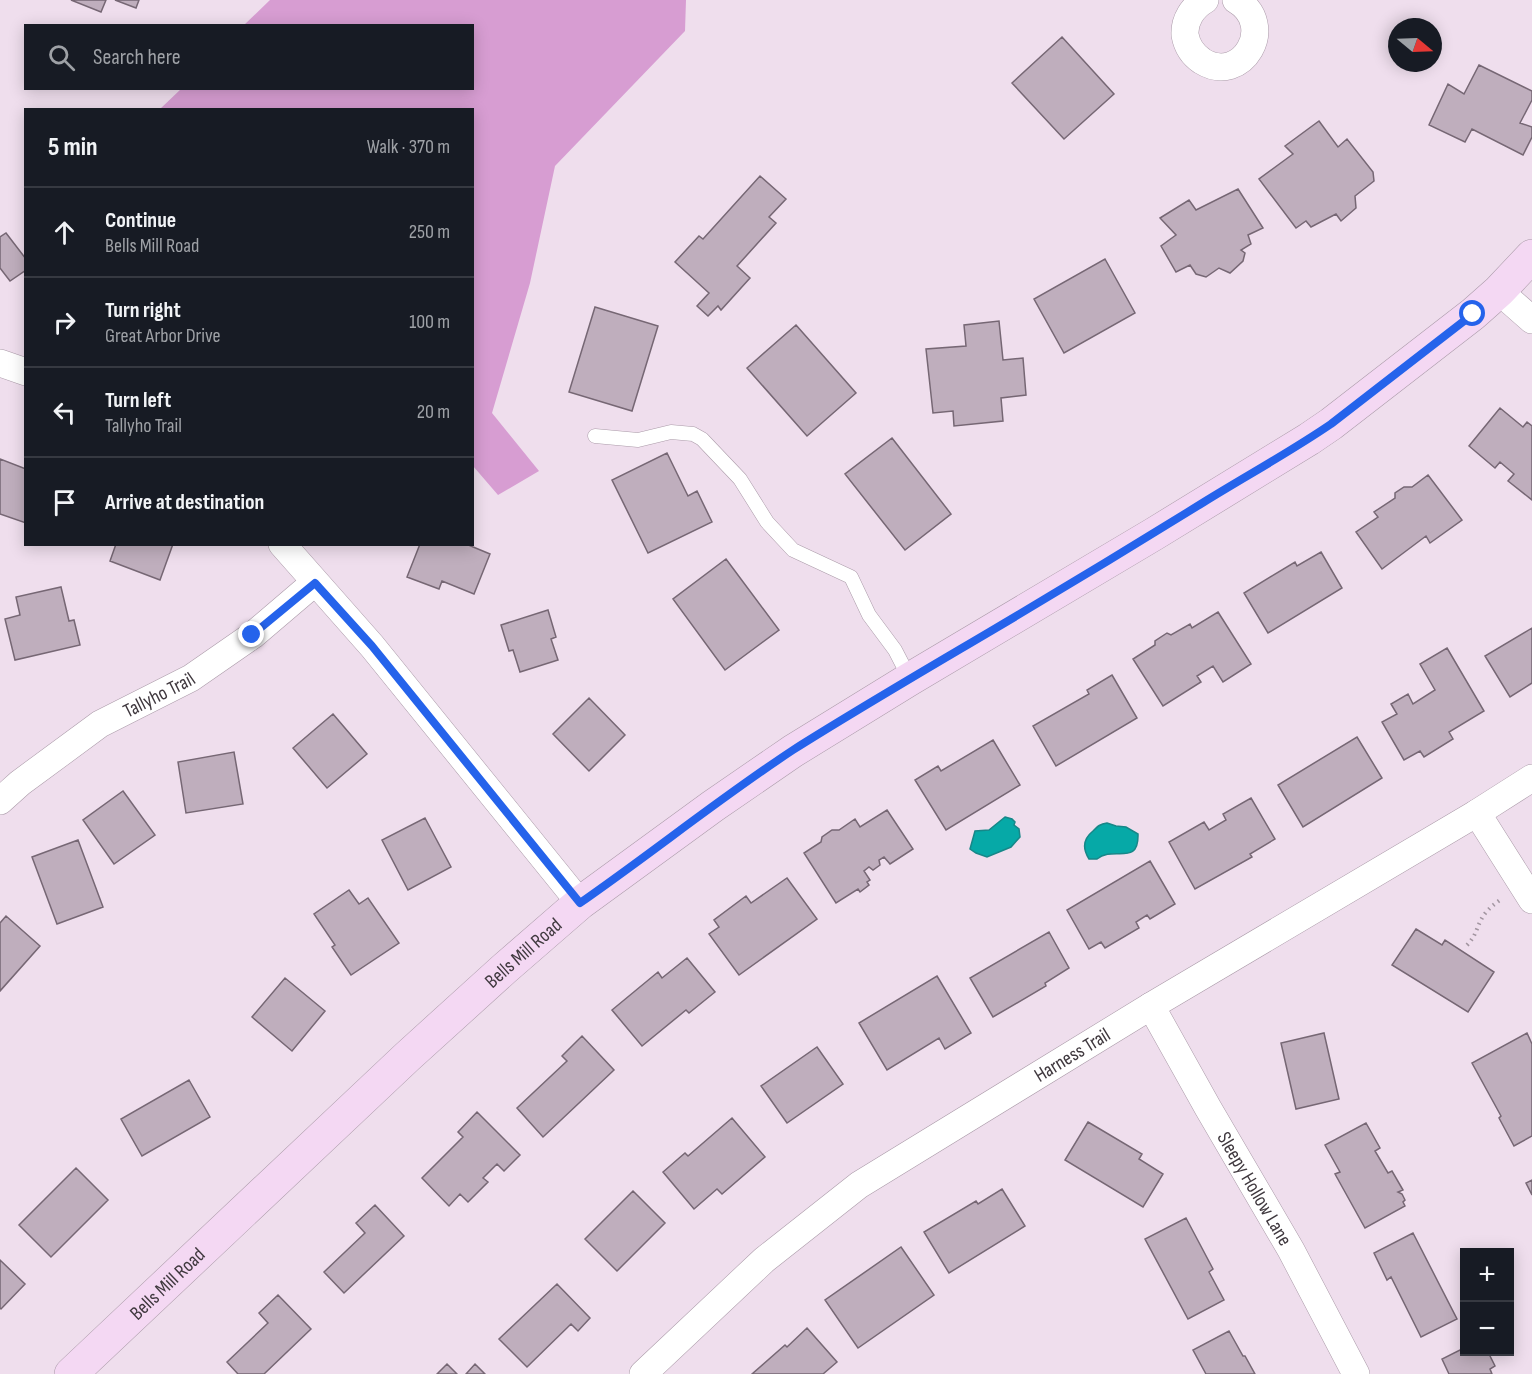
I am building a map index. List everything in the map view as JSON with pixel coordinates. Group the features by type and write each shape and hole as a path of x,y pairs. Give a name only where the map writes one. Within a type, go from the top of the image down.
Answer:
{"street":[{"path":"1203,0 1193,9 1187,21 1185,34 1188,46 1196,57 1217,67 1239,62 1254,44 1256,32 1254,20 1248,9 1236,0"},
{"name":"Bells Mill Road","path":"71,1374 407,1057 580,903 793,750 1310,439 1473,314 1499,291 1532,256"},
{"path":"1499,291 1532,320"},
{"path":"0,363 24,371"},
{"path":"284,546 372,646 580,903"},
{"name":"Tallyho Trail","path":"0,801 20,783 100,724 191,678 252,635 315,583"},
{"name":"Harness Trail","path":"643,1374 764,1260 859,1185 1151,1006 1532,778"},
{"path":"1477,813 1529,895"},
{"name":"Sleepy Hollow Lane","path":"1151,1006 1291,1250 1356,1374"}],"lane":[{"path":"595,436 638,440 671,432 693,434 702,439 740,479 767,522 793,550 851,577 869,615 895,650 910,679"}],"path":[{"path":"1467,945 1474,938 1483,916 1493,905 1510,894 1529,895"}],"shaded area":[{"path":"270,0 686,0 685,31 555,166 530,283 492,413 539,471 498,495 474,467 474,108 161,108 180,90 474,90 474,24 245,24"}],"water":[{"path":"1005,817 1012,819 1015,822 1014,825 1019,829 1020,837 1011,847 987,857 970,849 975,831 989,830"},
{"path":"1107,823 1126,827 1138,834 1134,850 1130,853 1103,855 1097,859 1089,859 1085,851 1085,840 1098,827"}],"building":[{"path":"71,0 106,0 101,12"},
{"path":"115,0 139,0 136,8"},
{"path":"1062,37 1114,94 1064,139 1012,83"},
{"path":"1479,65 1532,91 1532,100 1520,123 1532,127 1532,137 1523,155 1472,129 1465,142 1429,125 1448,84 1464,94"},
{"path":"1319,121 1338,147 1347,139 1373,172 1374,181 1355,196 1356,208 1341,221 1336,214 1311,227 1306,221 1296,228 1259,179 1293,154 1285,146"},
{"path":"760,176 786,199 769,217 776,223 737,266 750,278 721,310 718,306 708,316 697,306 709,293 675,262 699,236 703,239"},
{"path":"1238,189 1263,228 1248,235 1251,244 1241,250 1245,253 1243,261 1230,273 1219,268 1206,277 1196,274 1190,265 1176,272 1161,246 1176,235 1160,218 1189,200 1196,210"},
{"path":"6,233 24,256 24,271 10,281 0,268 0,237"},
{"path":"1105,259 1135,313 1064,353 1034,299"},
{"path":"595,307 658,326 632,411 569,392"},
{"path":"999,321 1003,360 1023,358 1026,395 1001,398 1003,421 954,426 953,411 933,413 926,349 966,346 964,325"},
{"path":"796,325 856,393 807,436 747,368"},
{"path":"1500,408 1523,427 1527,422 1532,426 1532,500 1508,481 1514,474 1500,462 1495,468 1469,446"},
{"path":"892,438 951,514 905,550 845,474"},
{"path":"667,453 688,496 697,491 712,522 648,553 612,480"},
{"path":"0,459 24,468 24,522 0,514"},
{"path":"1428,475 1462,520 1430,543 1426,536 1382,569 1356,532 1378,517 1374,512 1395,498 1395,493 1404,487 1412,487"},
{"path":"115,546 172,546 160,580 110,561"},
{"path":"419,546 471,546 490,554 474,594 442,581 439,589 407,577"},
{"path":"1321,552 1342,588 1268,633 1244,593 1295,562 1297,566"},
{"path":"726,559 779,630 725,670 673,599"},
{"path":"61,587 69,621 74,620 80,645 15,660 5,619 20,615 16,597"},
{"path":"548,610 556,637 551,639 558,660 520,672 513,650 509,651 501,625"},
{"path":"1218,612 1251,664 1223,682 1213,666 1197,676 1201,682 1163,706 1133,659 1155,645 1155,641 1167,633 1171,635 1190,624 1192,628"},
{"path":"1532,628 1532,683 1510,697 1485,656"},
{"path":"1447,648 1484,711 1449,732 1453,739 1424,757 1420,751 1404,760 1382,722 1397,714 1391,704 1408,694 1413,704 1435,690 1420,664"},
{"path":"1112,675 1137,718 1056,766 1033,726 1089,694 1087,690"},
{"path":"589,698 625,735 589,771 553,734"},
{"path":"333,714 367,754 327,788 293,748"},
{"path":"1357,737 1382,778 1303,827 1278,785"},
{"path":"993,740 1020,785 946,830 915,780 938,766 941,771"},
{"path":"234,752 243,804 186,813 178,762"},
{"path":"123,791 155,835 114,864 83,820"},
{"path":"1251,798 1275,839 1250,854 1252,857 1195,889 1169,842 1204,822 1209,830 1226,820 1223,814"},
{"path":"887,810 913,849 890,864 884,857 879,860 880,865 873,870 869,867 864,871 870,880 867,882 869,885 860,892 858,889 836,903 804,853 821,842 822,837 832,830 839,830 855,819 860,827"},
{"path":"425,818 451,867 408,890 382,840"},
{"path":"78,840 103,907 57,924 32,857"},
{"path":"1150,861 1175,904 1150,919 1147,915 1136,922 1139,928 1105,948 1101,942 1089,949 1067,910"},
{"path":"787,878 817,919 739,975 709,934 719,927 714,920 746,896 751,903"},
{"path":"349,890 359,904 368,898 399,943 351,975 332,947 335,945 314,914"},
{"path":"6,916 40,946 0,991 0,923"},
{"path":"1416,929 1442,945 1445,940 1494,972 1468,1012 1392,965"},
{"path":"1049,932 1069,968 1045,983 1046,986 993,1017 970,978"},
{"path":"687,958 715,992 689,1013 686,1010 642,1046 612,1010 658,972 662,978"},
{"path":"937,976 971,1033 945,1049 939,1038 887,1070 859,1023"},
{"path":"285,978 325,1011 292,1051 252,1017"},
{"path":"1324,1033 1339,1099 1296,1109 1281,1043"},
{"path":"1527,1033 1532,1044 1532,1136 1514,1146 1499,1118 1501,1116 1472,1063"},
{"path":"582,1036 614,1070 543,1137 517,1108 567,1061 562,1056"},
{"path":"817,1047 843,1084 787,1123 761,1086"},
{"path":"189,1080 210,1117 142,1156 121,1119"},
{"path":"477,1112 520,1155 504,1171 497,1164 483,1178 488,1182 468,1202 460,1194 449,1206 422,1178 463,1137 458,1132"},
{"path":"732,1118 765,1157 722,1194 717,1189 694,1209 663,1172 685,1153 688,1156"},
{"path":"1088,1122 1142,1154 1139,1159 1163,1174 1143,1207 1065,1160"},
{"path":"1366,1123 1380,1148 1375,1151 1388,1173 1392,1171 1403,1190 1398,1192 1405,1200 1403,1202 1405,1206 1365,1228 1335,1174 1340,1172 1325,1145"},
{"path":"76,1168 108,1200 51,1257 19,1225"},
{"path":"1532,1180 1532,1195 1526,1183"},
{"path":"1002,1189 1025,1226 949,1273 924,1232 976,1201 978,1204"},
{"path":"633,1191 665,1223 617,1271 585,1239"},
{"path":"375,1205 404,1236 344,1293 324,1272 365,1233 356,1223"},
{"path":"1186,1218 1213,1269 1209,1272 1224,1300 1188,1319 1145,1239"},
{"path":"1413,1233 1457,1319 1421,1337 1391,1277 1387,1280 1374,1253"},
{"path":"901,1247 934,1295 858,1348 825,1300"},
{"path":"0,1260 25,1284 1,1309 0,1308"},
{"path":"557,1284 590,1318 578,1331 571,1324 527,1367 499,1339"},
{"path":"278,1295 311,1329 264,1374 238,1374 227,1362 268,1323 259,1313"},
{"path":"807,1328 837,1362 823,1374 752,1374 785,1345 787,1347"},
{"path":"1229,1331 1255,1374 1206,1374 1193,1350"},
{"path":"1460,1350 1460,1356 1490,1356 1495,1366 1490,1369 1492,1374 1449,1374 1442,1359"},
{"path":"447,1364 457,1374 437,1374"},
{"path":"475,1364 485,1374 466,1374"}],"route":[{"path":"252,635 315,583 372,646 580,903 793,750 1310,439 1473,314"}]}
